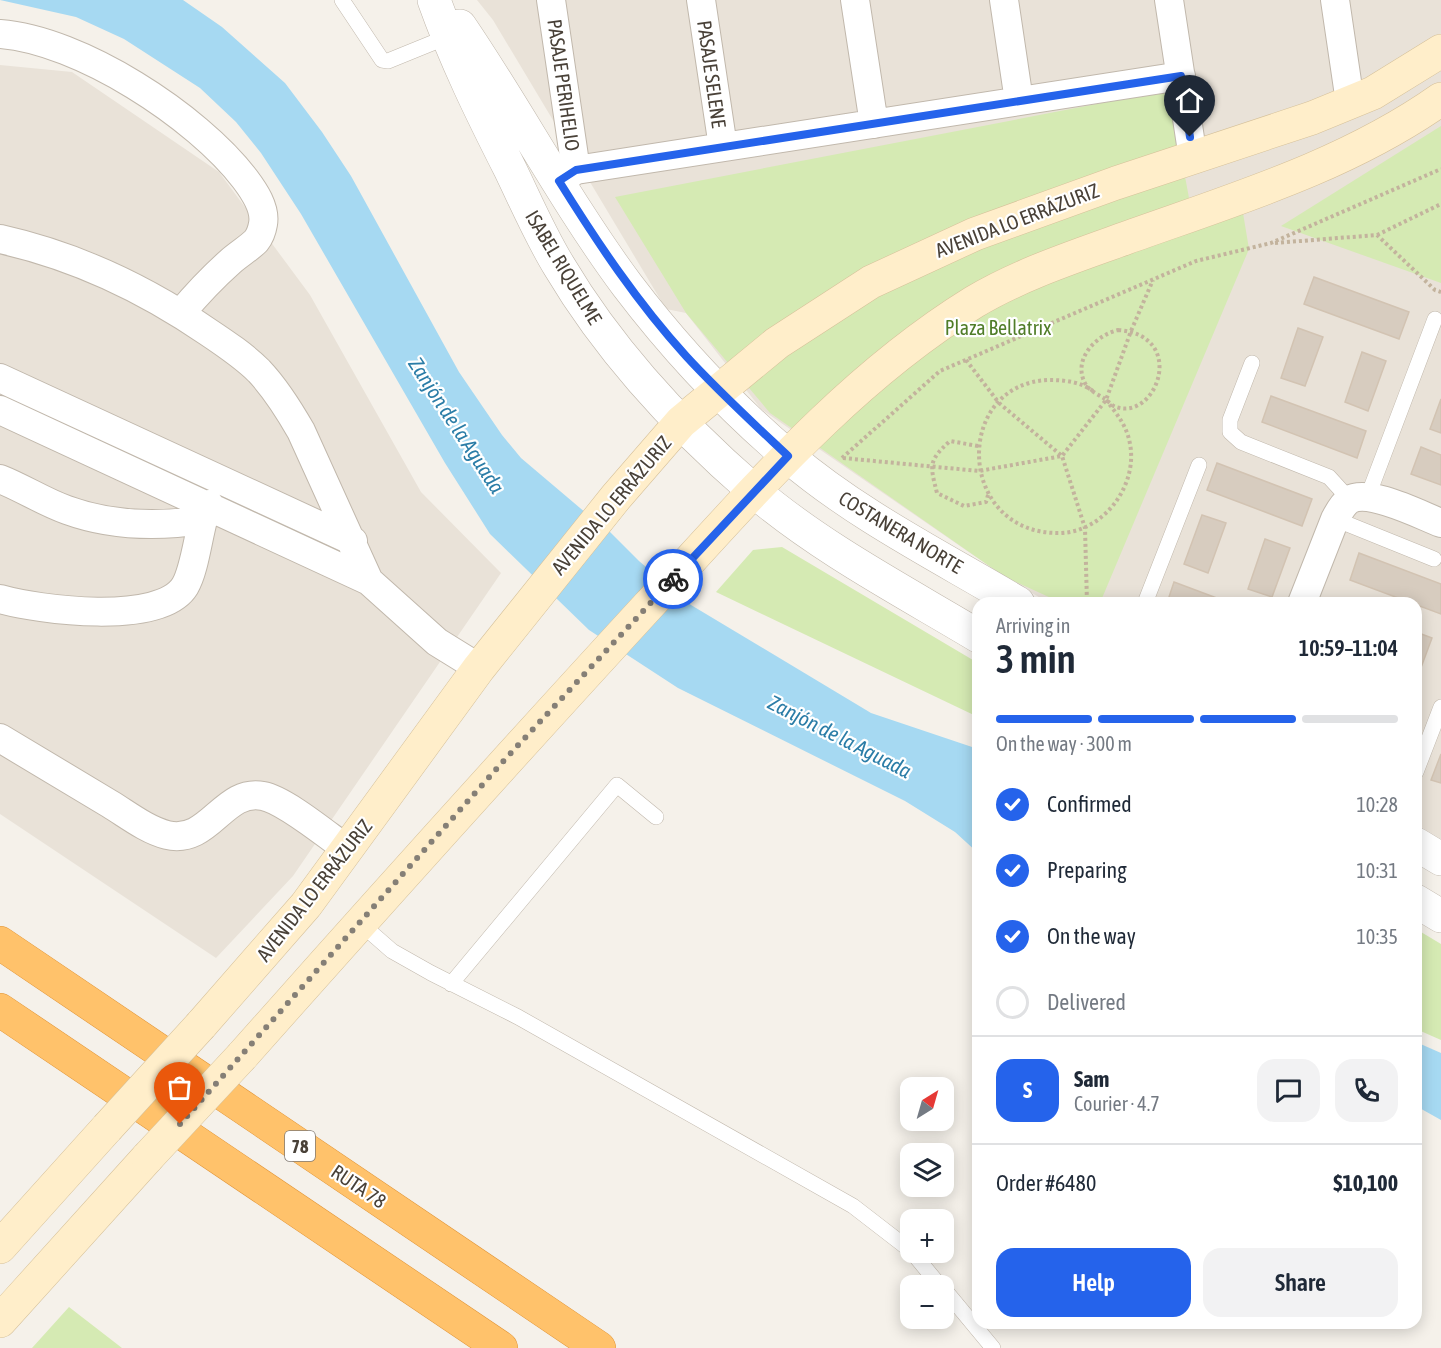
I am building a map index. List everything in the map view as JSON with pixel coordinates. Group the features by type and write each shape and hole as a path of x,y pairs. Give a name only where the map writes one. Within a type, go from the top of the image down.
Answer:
{"highway":[{"name":"RUTA 78","path":"0,943 599,1348"},
{"path":"0,1010 501,1348"}],"main road":[{"name":"AVENIDA LO ERRÁZURIZ","path":"0,1246 275,943 348,850 479,668 520,616 616,497 681,422 718,389 809,320 871,282 912,262 975,234 1045,208 1350,102 1404,76 1441,51"},
{"path":"0,1320 242,1056 581,678 788,456 847,397 921,338 997,290 1064,261 1327,164 1387,134 1441,99"}],"street":[{"name":"ISABEL RIQUELME","path":"435,0 447,37 478,106 558,265 614,348 681,422 755,491"},
{"name":"ISABEL RIQUELME","path":"442,0 568,175 627,285 686,356 788,456"},
{"name":"PASAJE PERIHELIO","path":"551,0 568,175"},
{"name":"PASAJE SELENE","path":"701,0 723,147"},
{"path":"855,0 874,124"},
{"path":"1004,0 1019,101"},
{"path":"1169,0 1193,158"},
{"path":"1335,0 1350,102"},
{"path":"0,34 24,38 77,56 137,86 202,132 232,162 256,196 264,218 260,234 210,281 181,313"},
{"path":"568,175 723,147 1181,76"},
{"path":"0,239 59,255 99,271 181,313 241,354 274,388 301,431 321,479 353,541 369,581"},
{"path":"0,378 353,541"},
{"path":"0,410 206,513 369,581 437,642 479,668"},
{"name":"COSTANERA NORTE","path":"788,456 831,490 1008,597"},
{"path":"0,479 66,510 96,519 127,524 159,525 206,513"},
{"path":"0,599 60,611 90,612 161,603 172,598 185,585 206,513 219,480"},
{"path":"755,491 842,552 972,632"},
{"path":"1305,597 1351,505 1441,523"},
{"path":"0,738 135,819 166,834 177,836 199,831 233,801 253,794 274,799 348,850"},
{"path":"1422,848 1441,859"},
{"path":"1422,905 1441,916"}],"lane":[{"path":"342,0 382,60 388,61 447,37"},
{"path":"1351,505 1436,319"},
{"path":"1252,363 1230,420 1230,432 1241,442 1329,477 1351,505 1434,560"},
{"path":"1147,597 1199,465"},
{"path":"1422,756 1441,707"},
{"path":"451,984 617,785 656,817"},
{"path":"360,923 392,951 451,984 518,1017 853,1206 900,1242"},
{"path":"921,1263 931,1275"},
{"path":"954,1301 972,1323"},
{"path":"977,1329 993,1348"}],"path":[{"path":"1271,243 1441,168"},
{"path":"1153,280 1131,331 1106,400 1062,456 978,471 842,458 940,371 1196,261 1271,243 1377,235 1441,204"},
{"path":"1377,235 1435,290 1441,292"},
{"path":"1131,331 1143,336 1152,345 1158,357 1158,382 1151,394 1141,402 1129,407 1116,407 1086,386 1083,361 1088,349 1096,339 1106,333 1131,331"},
{"path":"966,360 999,403 1062,456 1085,528 1087,597"},
{"path":"1093,391 1064,380 1040,381 1018,388 999,403 985,423 978,446 978,471 987,495 1001,512 1019,525 1040,532 1063,533 1085,528 1106,514 1117,501 1130,470 1130,444 1122,420 1106,400"},
{"path":"978,446 950,441 934,455 930,467 937,493 964,506 986,502 987,495"}],"shaded area":[{"path":"477,0 1441,0 1441,839 1422,828 1422,597 1039,597 1005,577 761,409 686,313 666,309 493,20"},
{"path":"0,65 72,72 219,172 310,295 421,492 501,573 293,876 216,958 0,814"}],"green space":[{"name":"Plaza Bellatrix","path":"1169,90 1194,225 1242,207 1249,249 1103,597 1049,597 1005,577 770,413 686,313 615,197"},
{"path":"1441,126 1441,283 1281,226"},
{"path":"782,547 972,659 972,714 716,592 753,550"},
{"path":"1422,933 1441,944 1441,1040 1422,1032"},
{"path":"69,1307 122,1348 32,1348"}],"water":[{"name":"Zanjón de la Aguada","path":"0,0 183,0 222,27 285,83 322,132 351,176 459,372 502,435 521,458 606,530 598,520 639,561 691,605 871,713 972,747 972,848 955,832 905,801 678,688 589,630 490,534 445,463 301,214 261,153 236,122 200,88 124,39 76,17"},
{"path":"1422,1045 1441,1053 1441,1120 1422,1109"}],"building":[{"path":"1314,277 1409,312 1399,339 1304,304"},
{"path":"1298,328 1323,337 1305,386 1281,378"},
{"path":"1362,352 1386,361 1368,411 1345,402"},
{"path":"1271,396 1366,431 1357,458 1262,422"},
{"path":"1441,399 1441,433 1430,429"},
{"path":"1421,447 1441,455 1441,485 1411,474"},
{"path":"1217,463 1312,499 1302,526 1207,490"},
{"path":"1202,515 1226,523 1208,573 1184,564"},
{"path":"1265,539 1290,548 1272,597 1248,589"},
{"path":"1359,553 1441,584 1441,614 1422,607 1422,597 1396,597 1350,580"},
{"path":"1174,582 1214,597 1169,597"},
{"path":"1422,634 1432,638 1422,665"},
{"path":"1441,754 1441,783 1431,780"}],"way so far":[{"path":"180,1124 508,756 673,579"}],"route":[{"path":"673,579 788,456 718,389 656,321 627,285 559,181 576,170 1181,76 1190,137"}]}
